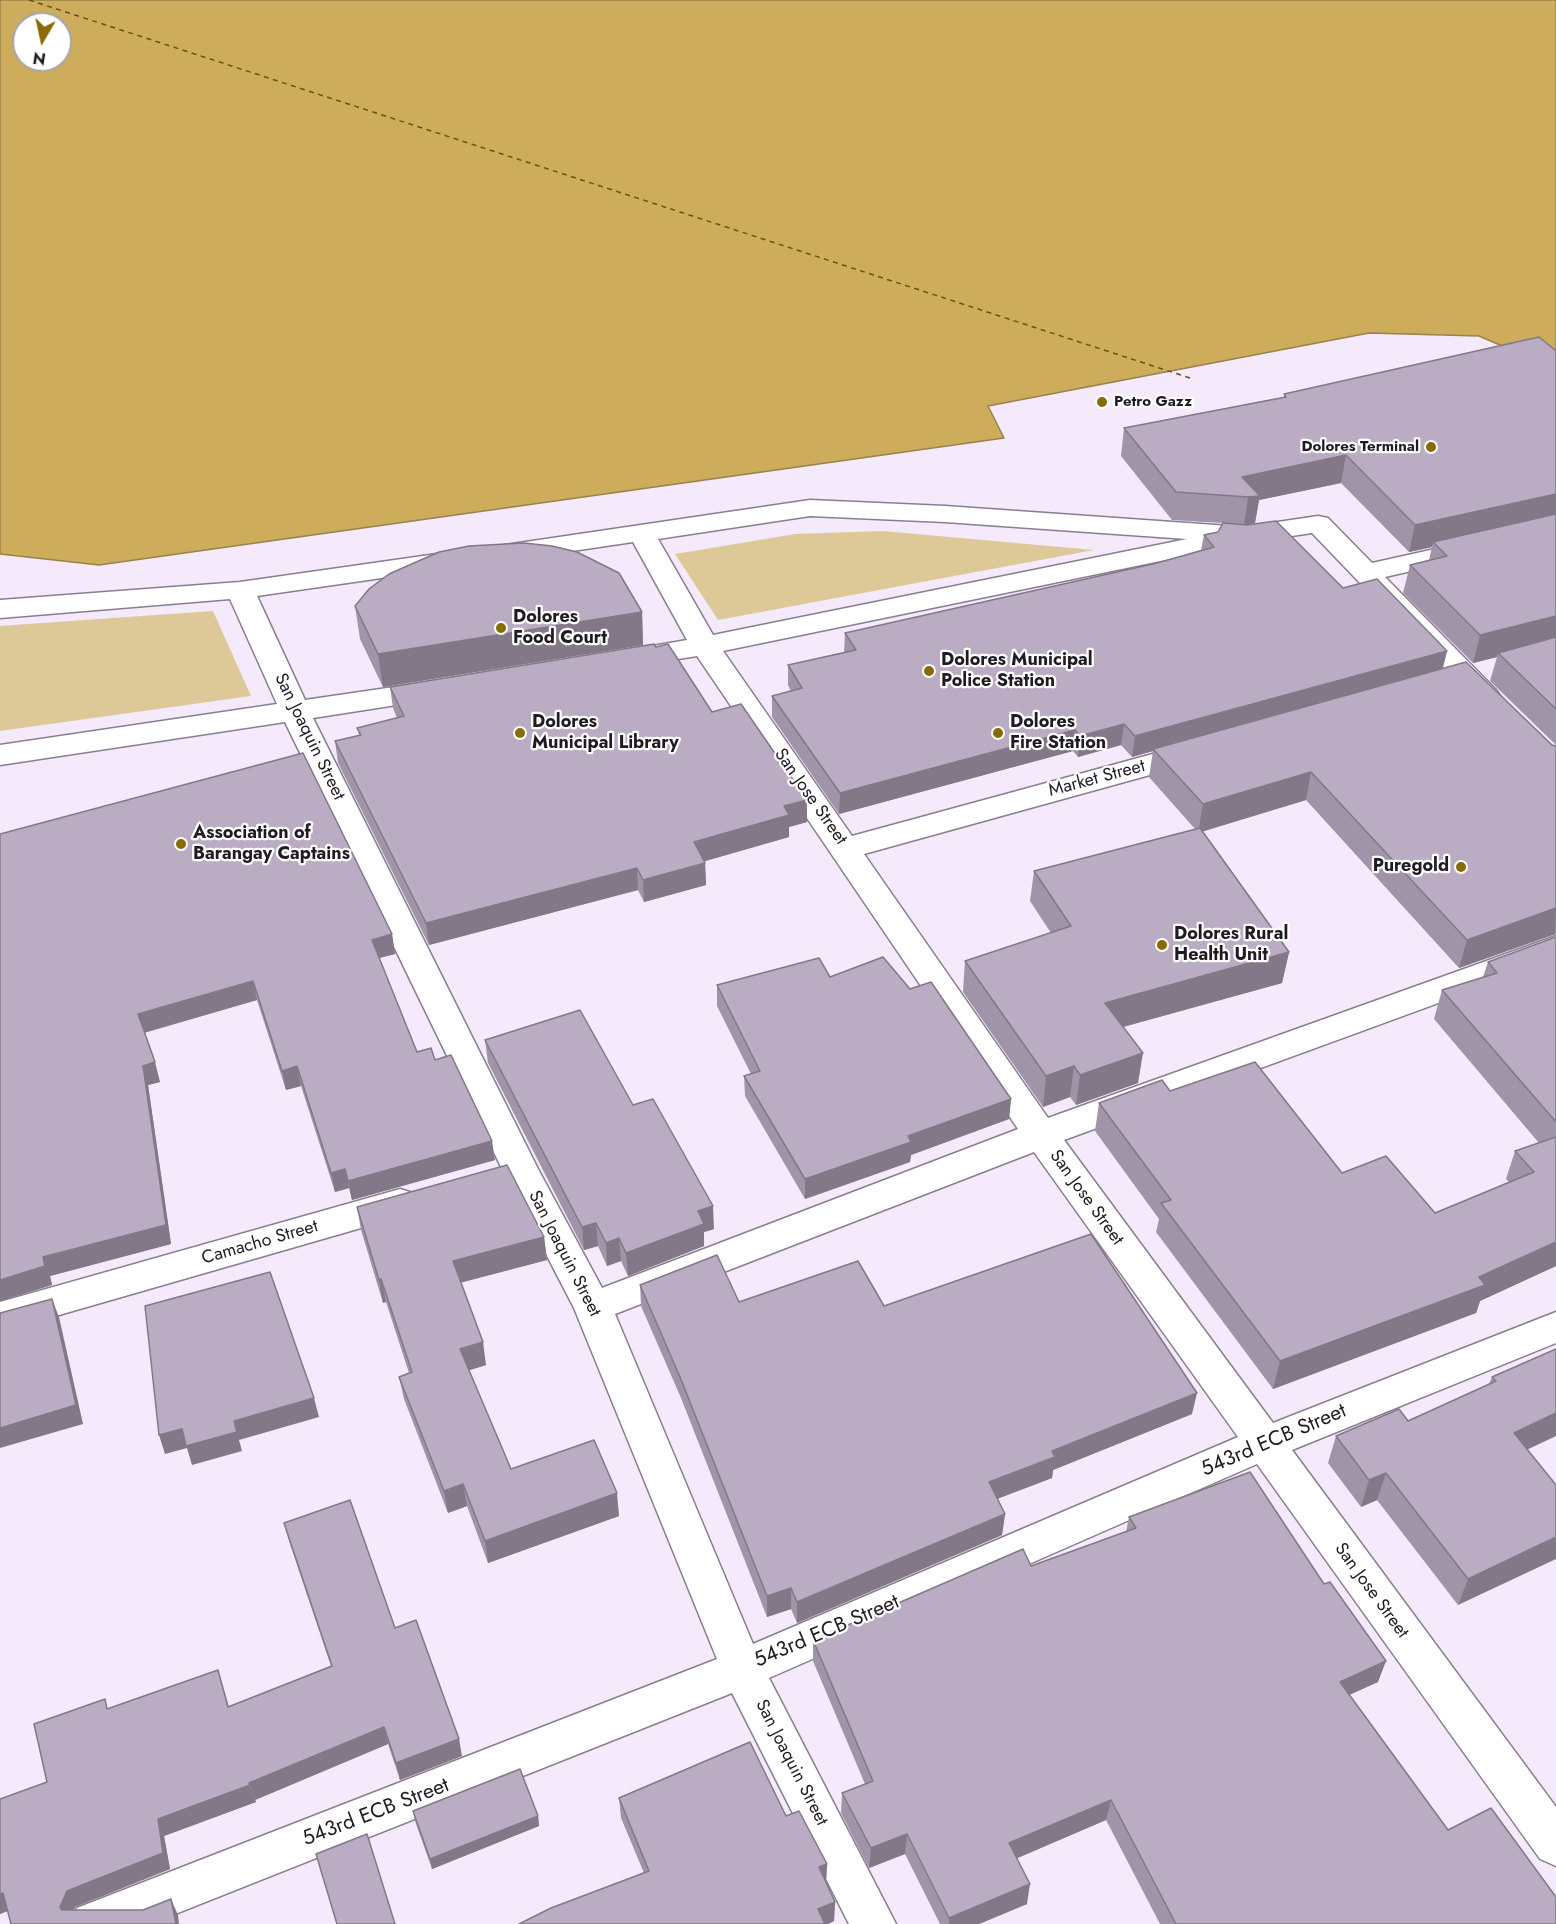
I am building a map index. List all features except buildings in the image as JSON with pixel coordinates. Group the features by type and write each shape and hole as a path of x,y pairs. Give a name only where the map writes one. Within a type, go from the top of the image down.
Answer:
{"street":[{"path":"0,609 240,590 810,508 945,514 1244,536"},
{"path":"600,663 705,646 1244,536 1318,525 1508,718"},
{"path":"1365,573 1556,530"},
{"name":"San Jose Street","path":"641,533 705,646 846,848 1041,1135 1263,1444 1556,1844"},
{"name":"San Joaquin Street","path":"240,590 503,1174 593,1307 742,1669 873,1924"},
{"path":"1432,688 1500,669"},
{"path":"0,755 296,713 459,686"},
{"name":"Market Street","path":"846,848 1225,744"},
{"path":"593,1307 1041,1135 1556,948"},
{"name":"Camacho Street","path":"0,1317 429,1195"},
{"name":"543rd ECB Street","path":"93,1924 742,1669 1263,1444 1556,1327"}],"shaded area":[{"path":"0,0 1556,0 1556,352 1516,352 1479,336 1369,333 988,406 1004,438 99,565 0,554"},
{"path":"883,531 1094,550 718,620 675,554 795,534"},
{"path":"213,611 251,696 0,731 0,626"}],"ferry route":[{"path":"29,0 1193,379"}],"place":[{"name":"Petro Gazz","path":"1102,402"},
{"name":"Dolores Terminal","path":"1431,447"},
{"name":"Dolores Food Court","path":"501,628"},
{"name":"Dolores Municipal Police Station","path":"929,671"},
{"name":"Dolores Municipal Library","path":"520,733"},
{"name":"Dolores Fire Station","path":"998,733"},
{"name":"Association of Barangay Captains","path":"181,844"},
{"name":"Puregold","path":"1461,867"},
{"name":"Dolores Rural Health Unit","path":"1162,945"}]}
